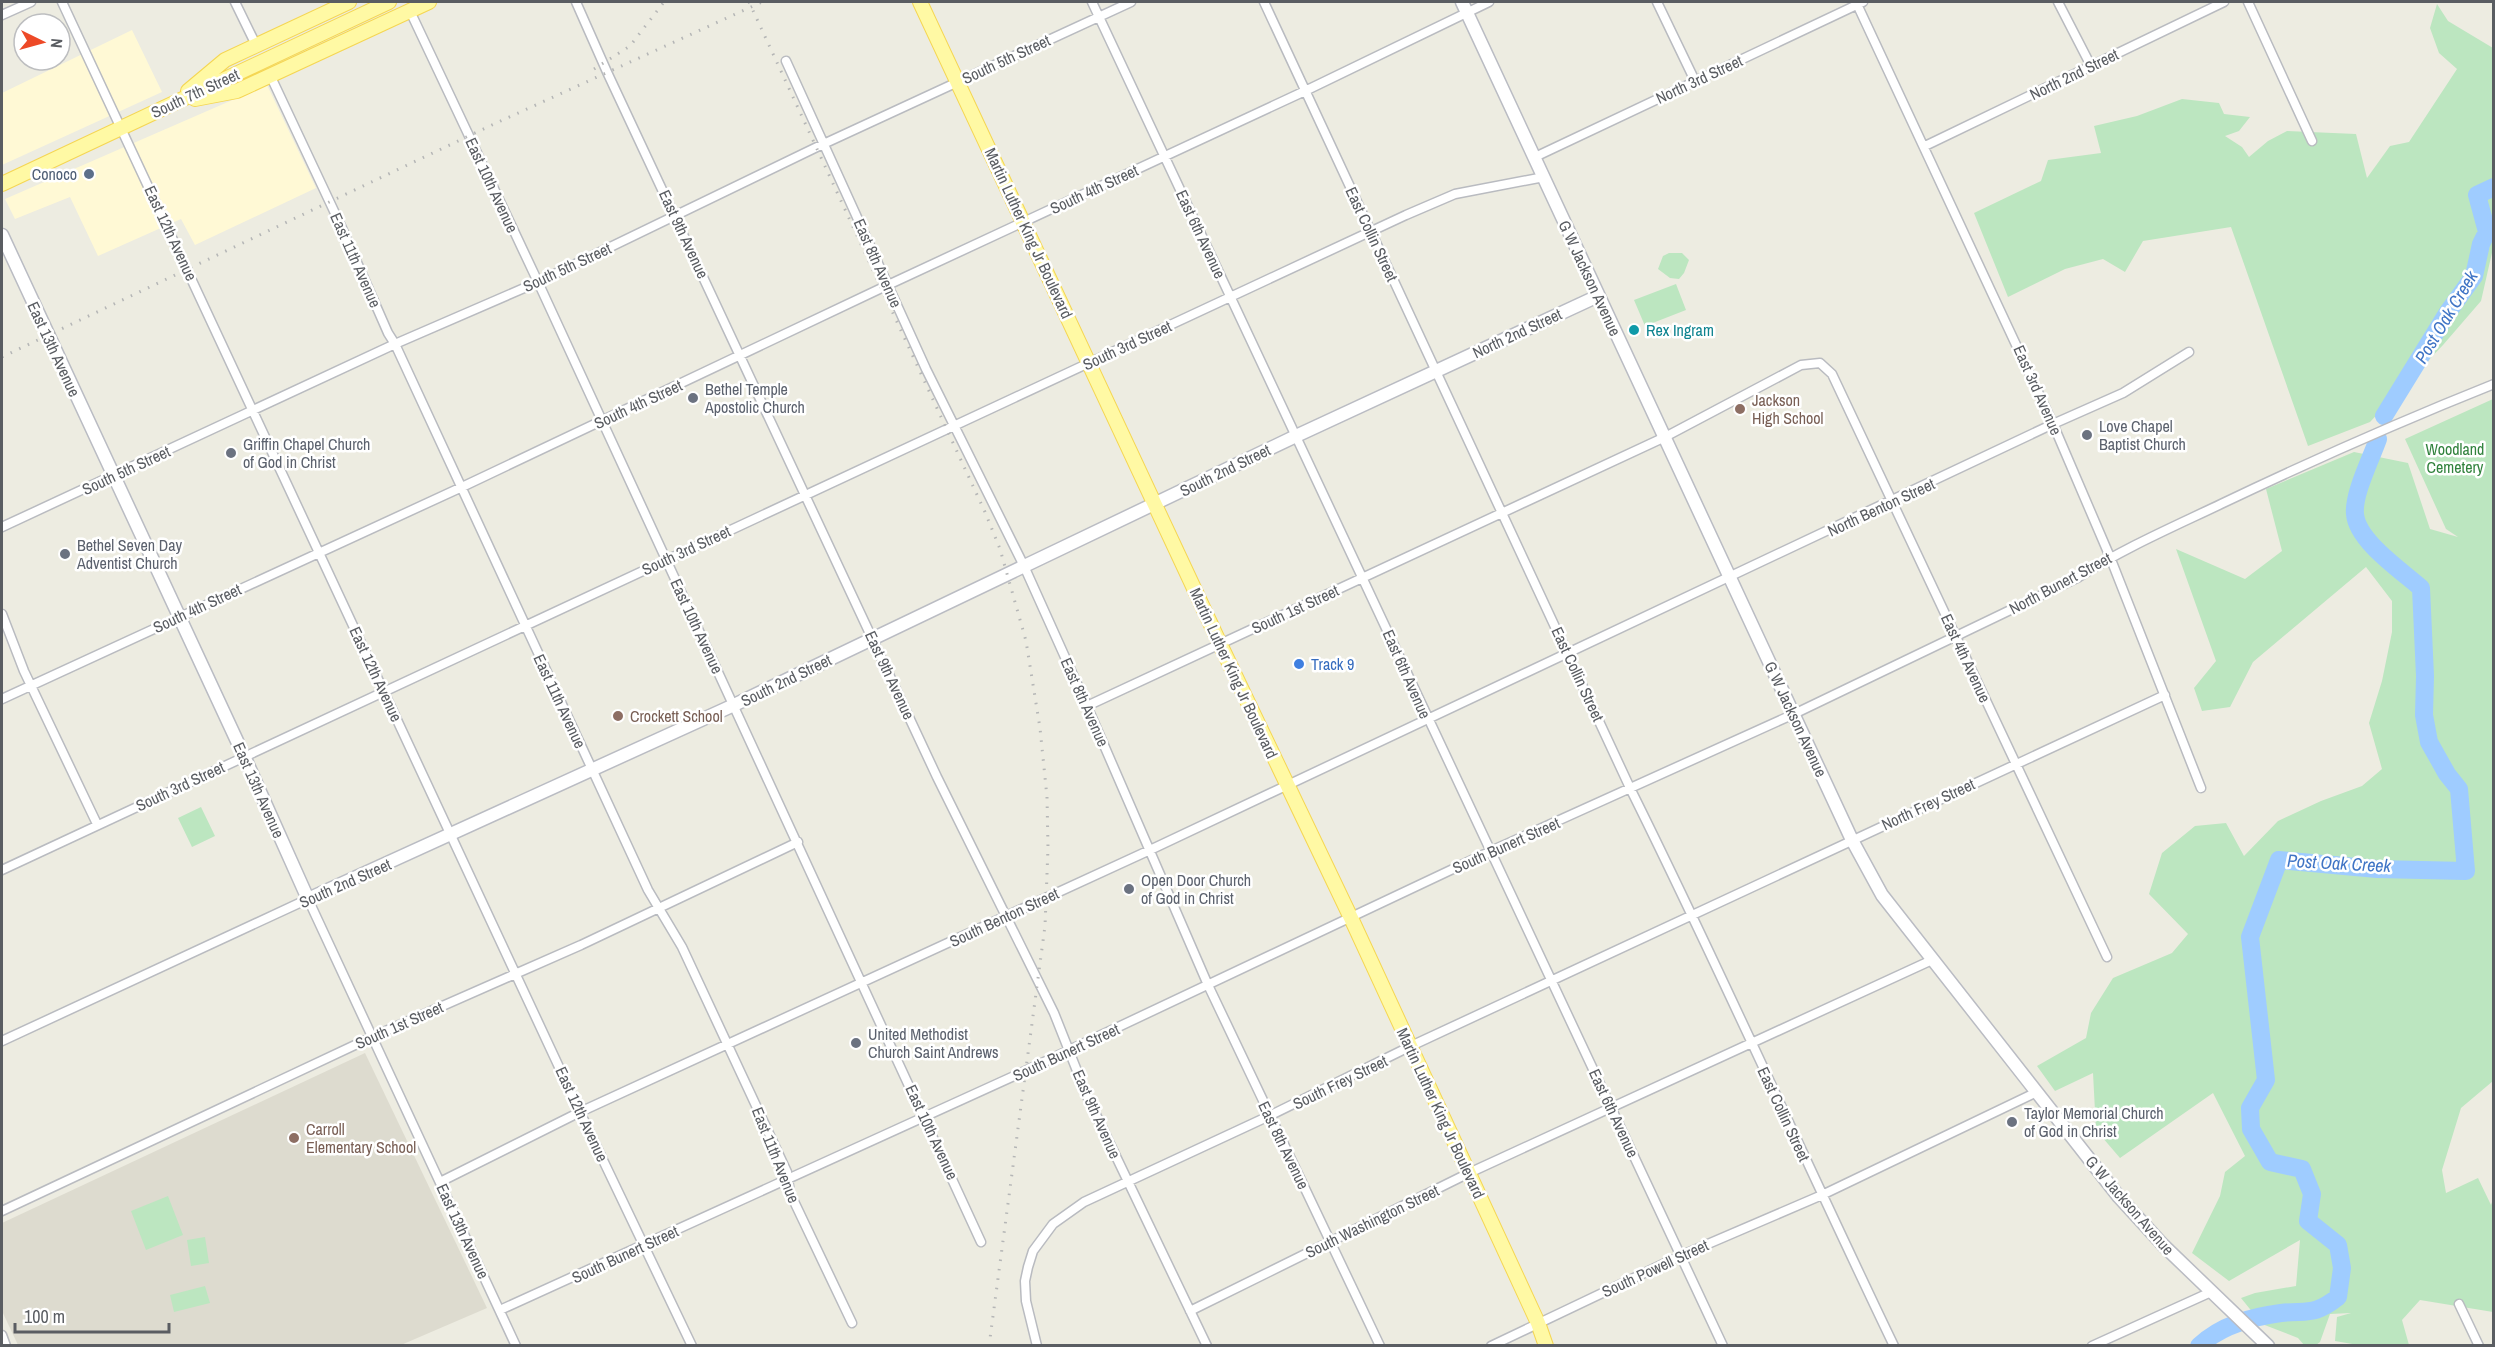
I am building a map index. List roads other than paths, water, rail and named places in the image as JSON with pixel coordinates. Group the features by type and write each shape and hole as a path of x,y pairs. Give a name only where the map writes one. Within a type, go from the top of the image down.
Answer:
{"main road":[{"path":"175,103 225,60 349,2"},
{"name":"South 7th Street","path":"2,184 389,2"},
{"path":"175,103 237,91 429,2"},
{"name":"Martin Luther King Jr Boulevard","path":"920,2 1411,1046 1538,1323 1546,1346"}],"street":[{"path":"2,15 31,2"},
{"name":"East 12th Avenue","path":"62,2 580,1112 692,1346"},
{"path":"236,2 256,45"},
{"name":"East 9th Avenue","path":"576,2 936,777 1054,1013 1087,1096 1207,1346"},
{"name":"East 6th Avenue","path":"1092,2 1364,577 1426,719 1491,851 1723,1346"},
{"name":"South 5th Street","path":"2,527 395,344 538,282 824,144 1131,2"},
{"name":"East Collin Street","path":"1264,2 1894,1346"},
{"name":"South 4th Street","path":"2,699 462,487 1305,91 1465,7 1489,2"},
{"path":"1657,2 1695,81"},
{"name":"North 3rd Street","path":"1535,157 1859,2"},
{"name":"East 3rd Avenue","path":"1859,2 2054,424 2110,557 2200,788"},
{"path":"2058,2 2091,66"},
{"name":"North 2nd Street","path":"1925,146 2224,2"},
{"path":"2248,2 2312,141"},
{"name":"G W Jackson Avenue","path":"1465,7 1852,840 1892,910 2119,1197 2163,1245 2267,1344"},
{"name":"East 10th Avenue","path":"410,11 798,842 981,1242"},
{"name":"East 8th Avenue","path":"786,61 888,285 1024,566 1208,985 1269,1116 1332,1241 1380,1346"},
{"name":"East 11th Avenue","path":"271,77 341,226 387,333 395,344 648,890 682,947 787,1172 790,1193 852,1323"},
{"path":"1371,231 1455,194 1544,177"},
{"name":"South 3rd Street","path":"2,870 1371,231"},
{"name":"East 13th Avenue","path":"2,235 516,1346"},
{"name":"North 2nd Street","path":"1436,370 1598,296"},
{"name":"North Benton Street","path":"1568,653 2123,393 2189,352"},
{"name":"South 1st Street","path":"1087,706 1665,437 1801,365 1820,363"},
{"name":"East 4th Avenue","path":"1820,363 1832,374 2107,957"},
{"name":"South 2nd Street","path":"2,1041 734,705 1436,370"},
{"name":"North Bunert Street","path":"1631,789 1794,714 2079,577 2110,557 2268,481 2416,415 2493,384"},
{"path":"2,614 31,686 97,824"},
{"name":"South Benton Street","path":"440,1182 580,1112 862,984 1568,653"},
{"name":"North Frey Street","path":"1693,915 2165,695"},
{"name":"South Bunert Street","path":"500,1311 925,1117 1491,851 1631,789"},
{"name":"South 1st Street","path":"2,1211 372,1037 659,908 798,842"},
{"name":"South Frey Street","path":"1037,1346 1029,1320 1025,1281 1033,1251 1053,1224 1071,1210 1411,1046 1693,915"},
{"name":"South Washington Street","path":"1190,1311 1469,1173 1932,960"},
{"name":"South Powell Street","path":"1491,1346 1680,1256 1822,1195 2037,1092"},
{"path":"2092,1346 2213,1293"},
{"path":"2459,1304 2479,1346"},
{"path":"2,1335 6,1346"}],"waterway":[{"name":"Post Oak Creek","path":"2384,416 2448,312 2474,276 2481,244 2487,232 2477,195 2494,187"},
{"name":"Post Oak Creek","path":"2199,1346 2217,1333 2237,1323 2281,1313 2317,1310 2338,1297 2342,1268 2338,1245 2308,1221 2312,1194 2302,1169 2270,1162 2251,1129 2250,1108 2266,1080 2250,937 2279,860 2377,869 2466,871 2459,789 2447,774 2429,742 2424,715 2425,676 2421,588 2392,564 2363,535 2355,514 2360,487 2378,439"}],"railway":[{"path":"594,69 630,46 664,2"},
{"path":"749,2 985,512 1000,549 1026,641 1040,728 1047,797 1045,926 989,1346"},
{"path":"2,357 494,124 762,2"}],"place":[{"name":"Conoco","path":"89,174"},
{"name":"Rex Ingram","path":"1634,330"},
{"name":"Bethel Temple Apostolic Church","path":"693,398"},
{"name":"Jackson High School","path":"1740,409"},
{"name":"Love Chapel Baptist Church","path":"2087,435"},
{"name":"Griffin Chapel Church of God in Christ","path":"231,453"},
{"name":"Bethel Seven Day Adventist Church","path":"65,554"},
{"name":"Track 9","path":"1299,664"},
{"name":"Crockett School","path":"618,716"},
{"name":"Open Door Church of God in Christ","path":"1129,889"},
{"name":"United Methodist Church Saint Andrews","path":"856,1043"},
{"name":"Taylor Memorial Church of God in Christ","path":"2012,1122"},
{"name":"Carroll Elementary School","path":"294,1138"}],"park label":[{"name":"Woodland Cemetery","path":"2455,458"}]}
